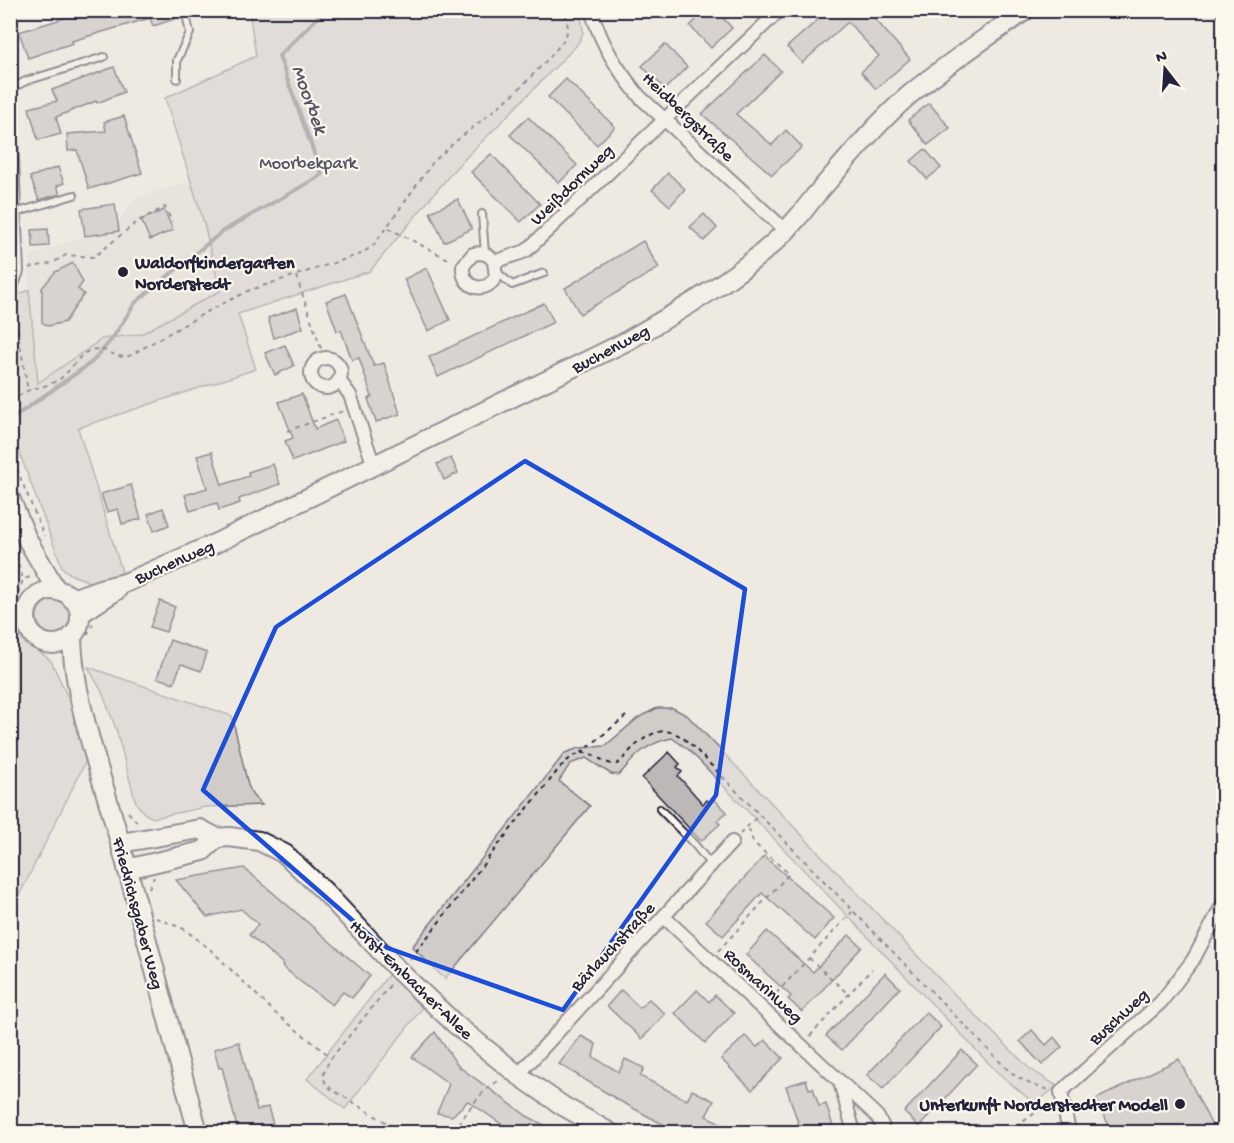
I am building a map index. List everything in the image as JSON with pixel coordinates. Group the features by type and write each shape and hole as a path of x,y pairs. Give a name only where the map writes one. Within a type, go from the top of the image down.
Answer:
{"street":[{"name":"Heidbergstraße","path":"591,10 606,51 640,97 786,231"},
{"name":"Weißdornweg","path":"463,267 462,273 466,281 477,288 494,281 496,267 526,251 780,10"},
{"name":"Buchenweg","path":"70,601 105,599 125,583 216,543 374,466 625,342 668,318 753,260 786,231 849,156 908,96 1026,10"},
{"path":"10,117 17,271 11,290"},
{"path":"463,267 468,257 473,254 485,254 492,258 496,267"},
{"path":"324,357 332,358 338,362 341,369 339,380 332,387 324,388 317,385 312,380 312,365 324,357"},
{"path":"339,380 350,395 374,466"},
{"path":"10,498 19,540 34,576 35,597"},
{"path":"19,540 70,601 77,628 72,636 58,644 48,644 38,640 16,621 35,597 45,592 70,601"},
{"name":"Friedrichsgaber Weg","path":"72,636 78,694 121,843 198,1132"},
{"name":"Friedrichsgaber Weg","path":"48,644 57,654 78,694"},
{"name":"Horst-Embacher-Allee","path":"121,843 200,830 217,838 246,838 272,846 285,854 325,892 400,972 455,1024 518,1075 563,1106 609,1132"},
{"path":"127,869 203,852 217,838"},
{"name":"Bärlauchstraße","path":"518,1075 732,842"},
{"name":"Buschweg","path":"1061,1092 1161,1002 1193,960 1224,902"},
{"name":"Rosmarinweg","path":"664,917 877,1116 882,1125 881,1132"},
{"path":"840,1080 854,1132"},
{"path":"1061,1092 1069,1132"}],"lane":[{"path":"177,79 177,60 190,33 185,10"},
{"path":"10,89 26,81 104,57"},
{"path":"15,213 74,195"},
{"path":"482,214 485,254"},
{"path":"496,267 512,285 544,273"},
{"path":"660,809 696,845 711,866"}],"path":[{"path":"10,400 59,380 87,352 98,349 113,356 122,358 129,356 250,290 361,254 374,245 433,162 515,93 565,39 568,28 565,10"},
{"path":"17,271 51,263 66,255 94,257 138,221 165,207 172,222"},
{"path":"388,228 463,267"},
{"path":"296,276 324,357"},
{"path":"11,290 28,391"},
{"path":"287,431 354,408"},
{"path":"10,452 46,539"},
{"path":"16,621 25,578 19,540"},
{"path":"402,1132 331,1089 325,1082 324,1068 517,820 567,760 581,753 626,716"},
{"path":"581,753 589,753 610,765 617,764 648,737 664,731 672,731 685,739 1006,1068 1032,1086 1061,1092"},
{"path":"732,842 759,815"},
{"path":"710,960 789,874 753,842 748,826"},
{"path":"762,1009 853,911"},
{"path":"151,916 184,928 211,950 274,1012 332,1058"},
{"path":"809,958 849,994"},
{"path":"802,1045 872,969"},
{"path":"454,1132 467,1112 494,1082 518,1075"},
{"path":"1009,1132 1061,1092"},
{"path":"385,1132 390,1125"}],"highlighted area":[{"path":"525,461 745,589 716,795 563,1010 382,946 203,790 276,627"}],"shaded area":[{"name":"Waldorfkindergarten Norderstedt","path":"191,181 204,223 220,291 141,334 102,339 37,384 29,289 31,255 116,225 135,198"}],"green space":[{"name":"Moorbekpark","path":"249,11 579,11 583,30 575,47 454,170 370,271 238,314 256,369 78,428 123,575 93,584 72,575 62,567 18,449 11,437 10,299 29,290 38,383 102,339 141,334 220,291 204,223 165,98 256,56"},
{"path":"54,600 66,605 71,617 66,629 54,634 42,629 37,617 42,605"},
{"path":"11,631 16,631 27,646 40,652 51,661 71,704 86,761 11,912"},
{"path":"88,667 232,716 248,785 253,796 262,805 205,807 153,818 145,814 136,803 116,729 102,692"},
{"path":"657,708 673,708 688,716 952,992 1030,1069 1057,1086 1035,1104 997,1072 689,750 672,738 655,743 642,751 619,775 611,774 586,758 570,764 559,781 590,806 445,979 412,947 565,753 579,748 605,746 638,718"},
{"path":"389,974 422,1008 345,1109 307,1079"}],"building":[{"path":"91,10 172,10 175,19 153,26 150,18 72,41 73,43 28,58 19,32"},
{"path":"706,10 716,10 732,28 711,48 690,26"},
{"path":"829,10 867,10 910,59 876,89 861,72 879,56 848,22 802,63 787,47"},
{"path":"665,44 687,67 665,89 642,66"},
{"path":"765,55 781,71 736,114 772,145 786,130 802,147 772,175 702,114"},
{"path":"114,67 124,92 56,117 61,134 38,140 29,108 57,101 52,90"},
{"path":"566,79 615,127 597,145 548,97"},
{"path":"929,103 950,128 928,145 908,120"},
{"path":"124,116 142,173 89,189 77,150 68,151 67,134 106,131 104,122"},
{"path":"528,117 577,165 559,183 510,135"},
{"path":"925,149 941,168 927,179 911,161"},
{"path":"491,154 540,204 521,222 471,172"},
{"path":"58,167 64,183 57,186 60,194 39,200 30,177"},
{"path":"668,173 685,189 670,206 652,190"},
{"path":"458,199 472,229 444,242 430,212"},
{"path":"115,204 119,231 85,236 81,209"},
{"name":"Waldorfkindergarten Norderstedt","path":"164,210 173,230 150,240 141,220"},
{"path":"704,214 717,228 704,241 690,227"},
{"path":"48,229 49,246 33,247 32,230"},
{"path":"643,241 659,268 580,314 565,288"},
{"path":"73,263 83,282 78,289 84,294 65,322 48,326 42,322 42,288 55,272"},
{"path":"427,268 450,320 428,331 404,279"},
{"path":"346,294 374,366 384,363 400,414 376,422 368,399 372,397 359,358 352,360 341,330 337,331 326,301"},
{"path":"544,303 554,322 438,377 429,357"},
{"path":"297,308 303,328 274,338 268,318"},
{"path":"285,345 294,366 275,375 265,353"},
{"path":"302,394 315,429 336,420 344,441 293,461 285,441 293,438 279,402"},
{"path":"212,452 222,485 249,476 248,472 273,464 280,484 239,499 240,503 219,510 217,503 190,511 185,495 207,488 197,456"},
{"path":"451,458 458,473 444,480 437,464"},
{"path":"131,485 141,519 122,524 118,509 107,512 101,494"},
{"path":"163,508 169,525 154,531 148,514"},
{"path":"160,601 175,607 166,632 150,627"},
{"path":"170,640 207,653 201,671 181,664 174,683 157,678"},
{"path":"669,752 680,764 677,767 682,772 678,776 703,804 707,800 710,803 714,799 727,812 717,821 720,824 701,841 642,778"},
{"path":"764,856 834,918 815,940 762,893 723,936 706,921"},
{"path":"244,868 370,976 352,998 343,992 332,1005 282,966 283,964 249,935 258,924 241,909 207,917 176,880"},
{"path":"767,931 813,972 849,935 862,947 802,1012 788,999 791,996 746,955"},
{"path":"885,973 900,988 842,1050 826,1036"},
{"path":"621,990 640,1008 649,999 665,1014 642,1039 607,1006"},
{"path":"697,990 709,1002 715,995 734,1013 705,1043 675,1013"},
{"path":"926,1012 941,1027 883,1089 867,1075"},
{"path":"1032,1030 1046,1045 1054,1037 1062,1047 1042,1065 1020,1041"},
{"path":"435,1032 458,1066 527,1116 557,1132 513,1132 468,1101 452,1116 437,1113 449,1084 412,1057"},
{"path":"581,1036 596,1044 593,1057 619,1072 625,1059 644,1068 640,1076 687,1100 692,1090 714,1101 706,1116 739,1132 677,1132 559,1064"},
{"path":"745,1036 757,1047 765,1040 783,1058 752,1090 721,1059"},
{"path":"239,1042 257,1110 268,1107 273,1124 244,1132 238,1132 222,1067 219,1068 214,1049"},
{"path":"962,1050 977,1064 919,1127 904,1112"},
{"path":"1179,1059 1215,1132 1112,1132 1096,1099"},
{"path":"806,1080 809,1089 813,1088 819,1106 826,1104 833,1126 812,1132 801,1132 786,1086"}],"waterway":[{"name":"Moorbek","path":"10,420 92,362 112,339 135,303 223,231 322,175 279,56 325,10"}],"place":[{"name":"Waldorfkindergarten Norderstedt","path":"123,272"},
{"name":"Unterkunft Norderstedter Modell","path":"1180,1104"}]}
